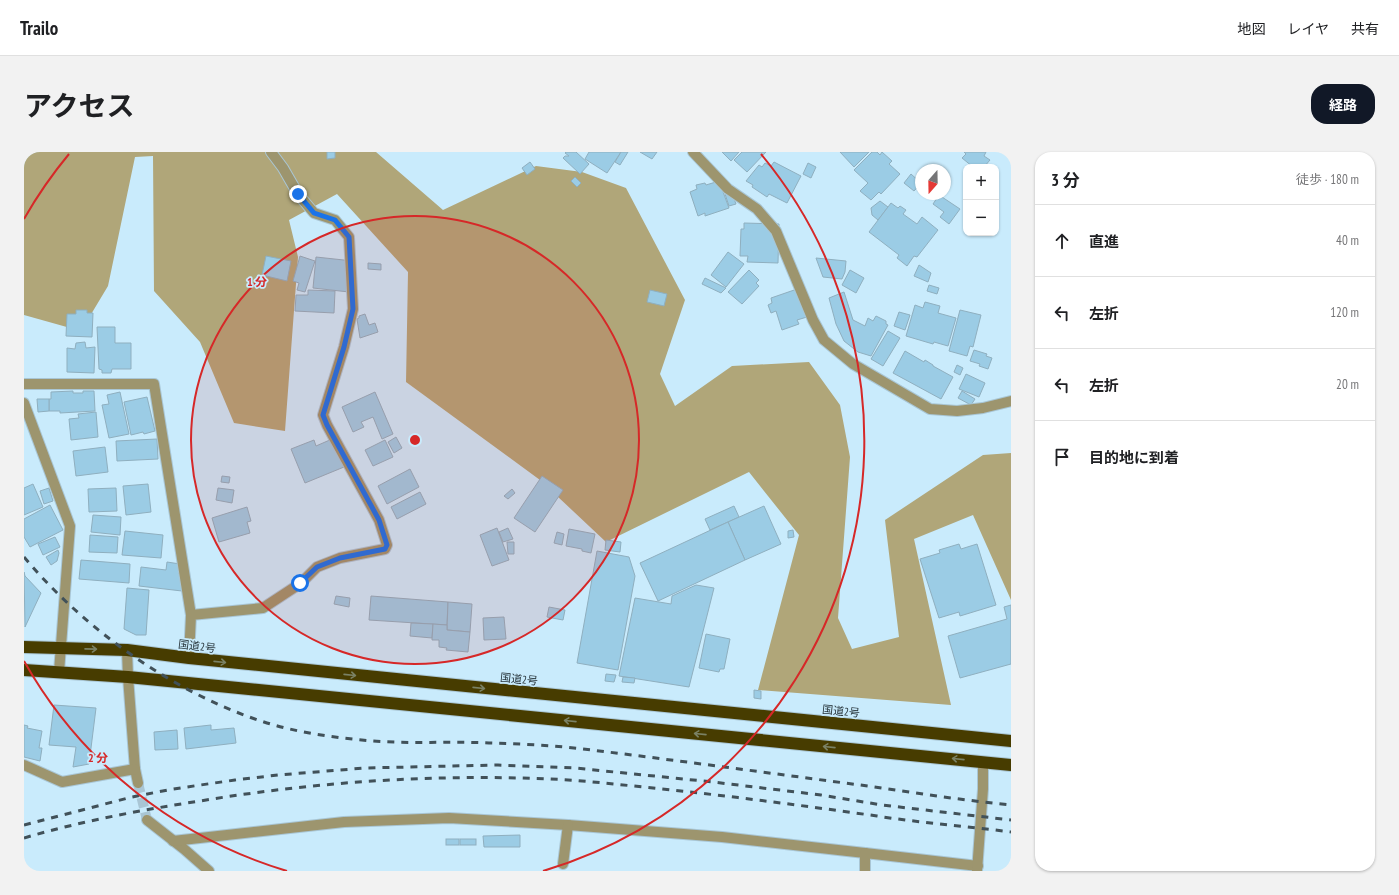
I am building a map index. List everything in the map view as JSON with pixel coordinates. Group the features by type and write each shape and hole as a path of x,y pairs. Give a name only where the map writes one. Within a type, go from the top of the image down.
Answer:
{"highway":[{"name":"国道2号","path":"24,647 127,650 189,658 1011,742"},
{"path":"24,670 128,677 1011,765"}],"street":[{"path":"191,615 263,608 300,583 317,567 340,558 385,549 387,545 379,520 323,415 344,347 353,309 349,237 335,220 314,213 298,194 283,168 271,152"},
{"path":"693,152 728,189 757,209 776,231 813,320 824,340 853,364 930,409 957,411 983,408 1011,401"},
{"path":"24,384 154,384 191,615 189,658"},
{"path":"24,402 70,526 59,672"},
{"path":"127,650 134,770 138,783"},
{"path":"173,841 344,822 449,818 568,825 722,837 978,868 983,789 983,762"},
{"path":"24,765 62,782 134,770"},
{"path":"147,820 209,871"},
{"path":"563,864 568,825"},
{"path":"865,854 865,871"}],"shaded area":[{"path":"24,152 376,152 443,210 536,166 582,172 626,188 685,300 660,374 675,406 732,366 809,362 840,405 850,457 838,618 852,649 899,637 885,520 983,455 1011,453 1011,600 973,515 914,539 951,705 758,690 799,535 749,472 606,542 540,480 406,382 408,272 337,194 289,220 298,257 285,431 234,423 200,342 154,291 153,156 135,157 108,286 81,331 24,315"}],"building":[{"path":"327,152 335,152 335,158 327,159"},
{"path":"576,152 589,164 580,174 563,158 565,156 569,156 565,153"},
{"path":"589,152 621,152 607,173 585,159"},
{"path":"621,152 628,152 620,165 615,162"},
{"path":"640,152 657,152 652,159"},
{"path":"722,152 739,152 731,161"},
{"path":"742,152 766,152 747,172 734,160"},
{"path":"840,152 869,152 854,167"},
{"path":"872,152 877,152 880,155 882,152 892,161 889,164 900,174 881,194 879,192 871,200 860,191 868,183 854,170"},
{"path":"964,152 986,152 984,156 990,160 987,164 969,164 962,158 966,154"},
{"path":"530,162 535,169 527,175 522,168"},
{"path":"774,162 801,176 787,203 769,194 767,197 746,181 759,165 762,167 765,163 771,166"},
{"path":"808,163 816,167 811,178 803,174"},
{"path":"911,174 915,178 915,190 914,191 904,183"},
{"path":"575,177 581,183 577,187 571,181"},
{"path":"719,181 729,208 705,216 705,213 698,216 690,192 697,189 696,185 705,183 706,185"},
{"path":"731,191 736,204 729,206 725,194"},
{"path":"936,200 946,200 960,209 949,224 940,217 944,212 933,204"},
{"path":"880,201 888,207 878,220 872,215 871,208"},
{"path":"891,203 898,208 900,206 906,210 903,214 917,224 922,217 938,230 917,257 914,256 907,266 897,258 899,255 869,232"},
{"path":"744,223 779,224 778,263 747,262 748,256 740,256 741,229 744,229"},
{"path":"728,252 744,264 726,287 711,275"},
{"path":"266,256 291,261 287,281 262,275"},
{"path":"300,256 315,261 305,292 297,290 299,283 293,281"},
{"path":"316,257 353,261 349,292 313,288"},
{"path":"816,258 846,261 845,272 842,279 823,277"},
{"path":"368,263 381,264 381,270 368,269"},
{"path":"919,265 931,273 928,282 914,276"},
{"path":"749,270 759,280 756,283 759,286 742,304 728,292"},
{"path":"850,270 864,278 856,293 842,285"},
{"path":"705,278 726,288 721,293 702,284"},
{"path":"929,285 939,288 937,294 927,291"},
{"path":"800,288 807,317 797,320 799,324 782,330 776,311 771,313 768,305 772,303 771,298"},
{"path":"308,290 335,291 334,313 295,311 296,295 308,295"},
{"path":"650,290 667,294 664,306 647,302"},
{"path":"844,292 853,320 865,326 868,318 873,321 876,316 886,321 886,324 888,325 871,356 858,352 844,341 836,324 829,298"},
{"path":"925,302 940,306 938,313 956,318 948,346 934,342 933,344 906,336 915,305 923,308"},
{"path":"76,310 87,310 87,313 93,313 92,337 66,336 67,314 76,314"},
{"path":"960,310 981,315 973,347 970,346 967,356 949,351"},
{"path":"899,312 910,315 905,330 894,326"},
{"path":"365,314 369,325 375,323 378,332 360,338 357,319 359,316"},
{"path":"97,327 115,327 115,343 131,343 131,369 112,369 111,373 102,373 102,370 99,369"},
{"path":"888,331 900,338 883,366 871,359"},
{"path":"85,342 86,348 95,347 94,373 67,372 67,348 75,349 76,343"},
{"path":"974,350 987,354 986,356 992,358 988,369 979,366 980,364 970,361"},
{"path":"905,351 924,362 925,360 953,377 941,399 893,373"},
{"path":"957,365 963,368 960,375 954,372"},
{"path":"966,374 985,383 979,397 959,389"},
{"path":"73,391 73,393 83,393 83,391 94,391 95,411 60,413 60,411 49,411 49,399 51,399 51,392"},
{"path":"962,391 975,399 971,405 958,398"},
{"path":"120,392 129,434 109,438 102,405 109,404 107,395"},
{"path":"375,392 393,434 382,439 373,417 361,422 364,427 353,432 342,407"},
{"path":"147,397 155,431 131,435 124,402"},
{"path":"37,399 49,399 49,411 38,412"},
{"path":"96,412 98,437 71,440 69,419 79,418 78,414"},
{"path":"396,437 402,448 394,453 388,442"},
{"path":"157,439 158,459 117,461 116,441"},
{"path":"332,439 344,467 305,483 291,449 314,440 316,446"},
{"path":"385,440 393,457 373,466 365,450"},
{"path":"105,447 108,472 76,476 73,451"},
{"path":"410,469 419,487 387,504 378,486"},
{"path":"222,476 230,477 229,483 221,482"},
{"path":"542,476 563,490 535,532 514,518"},
{"path":"33,484 43,507 24,515 24,488"},
{"path":"148,484 151,512 126,515 123,486"},
{"path":"49,488 53,501 44,504 40,491"},
{"path":"116,488 117,511 89,512 88,489"},
{"path":"218,488 234,490 232,503 216,500"},
{"path":"512,489 515,493 508,499 504,496"},
{"path":"420,492 426,504 397,519 391,507"},
{"path":"50,505 63,530 30,547 24,537 24,519"},
{"path":"734,506 739,517 710,530 705,519"},
{"path":"764,506 781,544 745,560 728,522"},
{"path":"247,507 251,521 247,522 250,533 219,542 212,518"},
{"path":"93,515 121,517 120,535 91,532"},
{"path":"728,522 745,560 658,601 640,563"},
{"path":"497,528 509,560 492,566 480,535"},
{"path":"508,528 513,539 503,542 499,532"},
{"path":"569,529 595,534 591,553 582,551 582,549 566,546"},
{"path":"793,530 794,537 788,538 788,531"},
{"path":"125,531 163,535 161,558 122,555"},
{"path":"557,532 564,534 562,545 554,543"},
{"path":"90,535 118,537 117,553 89,552"},
{"path":"55,537 60,547 43,555 38,544"},
{"path":"606,540 621,542 620,552 605,550"},
{"path":"507,542 514,542 514,554 508,554"},
{"path":"959,544 961,549 977,544 996,605 960,616 959,612 939,618 920,559 940,553 939,550"},
{"path":"58,550 59,553 57,561 51,565 46,557"},
{"path":"597,551 629,557 635,576 618,670 577,663"},
{"path":"81,560 130,564 129,583 79,579"},
{"path":"167,562 180,564 179,574 181,574 182,591 139,586 141,567 166,570"},
{"path":"24,572 25,576 41,593 25,627"},
{"path":"696,585 714,588 689,687 619,676 635,598 671,604 672,596"},
{"path":"127,588 149,590 146,635 136,635 124,629"},
{"path":"336,596 350,598 349,607 334,604"},
{"path":"371,596 448,602 447,625 369,620"},
{"path":"448,602 472,604 470,632 447,630"},
{"path":"1011,605 1011,664 960,678 948,636 1007,619 1004,607"},
{"path":"549,607 565,610 563,620 547,617"},
{"path":"504,617 506,639 484,640 483,618"},
{"path":"411,623 433,624 432,638 410,636"},
{"path":"433,624 447,625 447,630 470,632 468,652 446,650 447,648 439,647 439,640 432,640"},
{"path":"706,634 730,639 724,669 720,669 719,672 699,668"},
{"path":"606,674 616,675 614,682 605,681"},
{"path":"623,677 635,678 634,683 622,682"},
{"path":"754,690 761,691 761,699 754,698"},
{"path":"54,705 96,708 89,764 73,767 76,747 49,745"},
{"path":"24,725 28,726 27,728 42,731 39,748 42,748 40,761 24,757"},
{"path":"211,725 211,730 234,728 236,743 186,749 184,728"},
{"path":"177,730 178,749 155,750 154,732"},
{"path":"520,835 520,847 484,847 483,836"},
{"path":"446,839 459,839 459,845 446,845"},
{"path":"460,839 476,839 476,845 460,845"}],"tunnel":[{"path":"138,783 147,820"}],"railway":[{"path":"24,557 48,584 75,610 103,634 133,656 197,694 230,710 277,726 318,734 373,741 474,742 571,748 1011,805"},
{"path":"24,825 132,797 173,789 235,780 365,768 498,765 575,768 713,782 821,795 882,805 1011,820"},
{"path":"24,838 112,816 243,794 330,784 461,778 549,779 608,783 819,808 910,821 1011,832"}],"route":[{"path":"298,194 314,213 335,220 349,237 353,309 344,347 323,415 379,520 387,545 385,549 340,558 317,567 300,583"}]}
